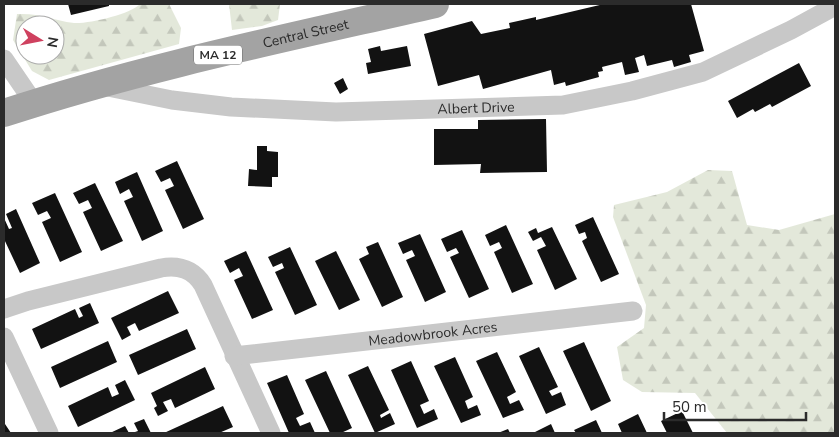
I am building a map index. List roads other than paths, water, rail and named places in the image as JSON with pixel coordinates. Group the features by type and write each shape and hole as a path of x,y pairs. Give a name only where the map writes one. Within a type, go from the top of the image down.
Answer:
{"main road":[{"name":"Central Street","path":"4,113 100,85 266,42 435,4"}],"street":[{"name":"Albert Drive","path":"100,85 172,100 222,106 336,112 563,105 632,91 703,72 791,30 835,6"},
{"path":"4,59 34,103"},
{"path":"4,310 28,301 161,268 182,267 194,273 203,284 234,356 271,433"},
{"name":"Meadowbrook Acres","path":"234,356 632,311"},
{"path":"4,337 49,433"}]}
